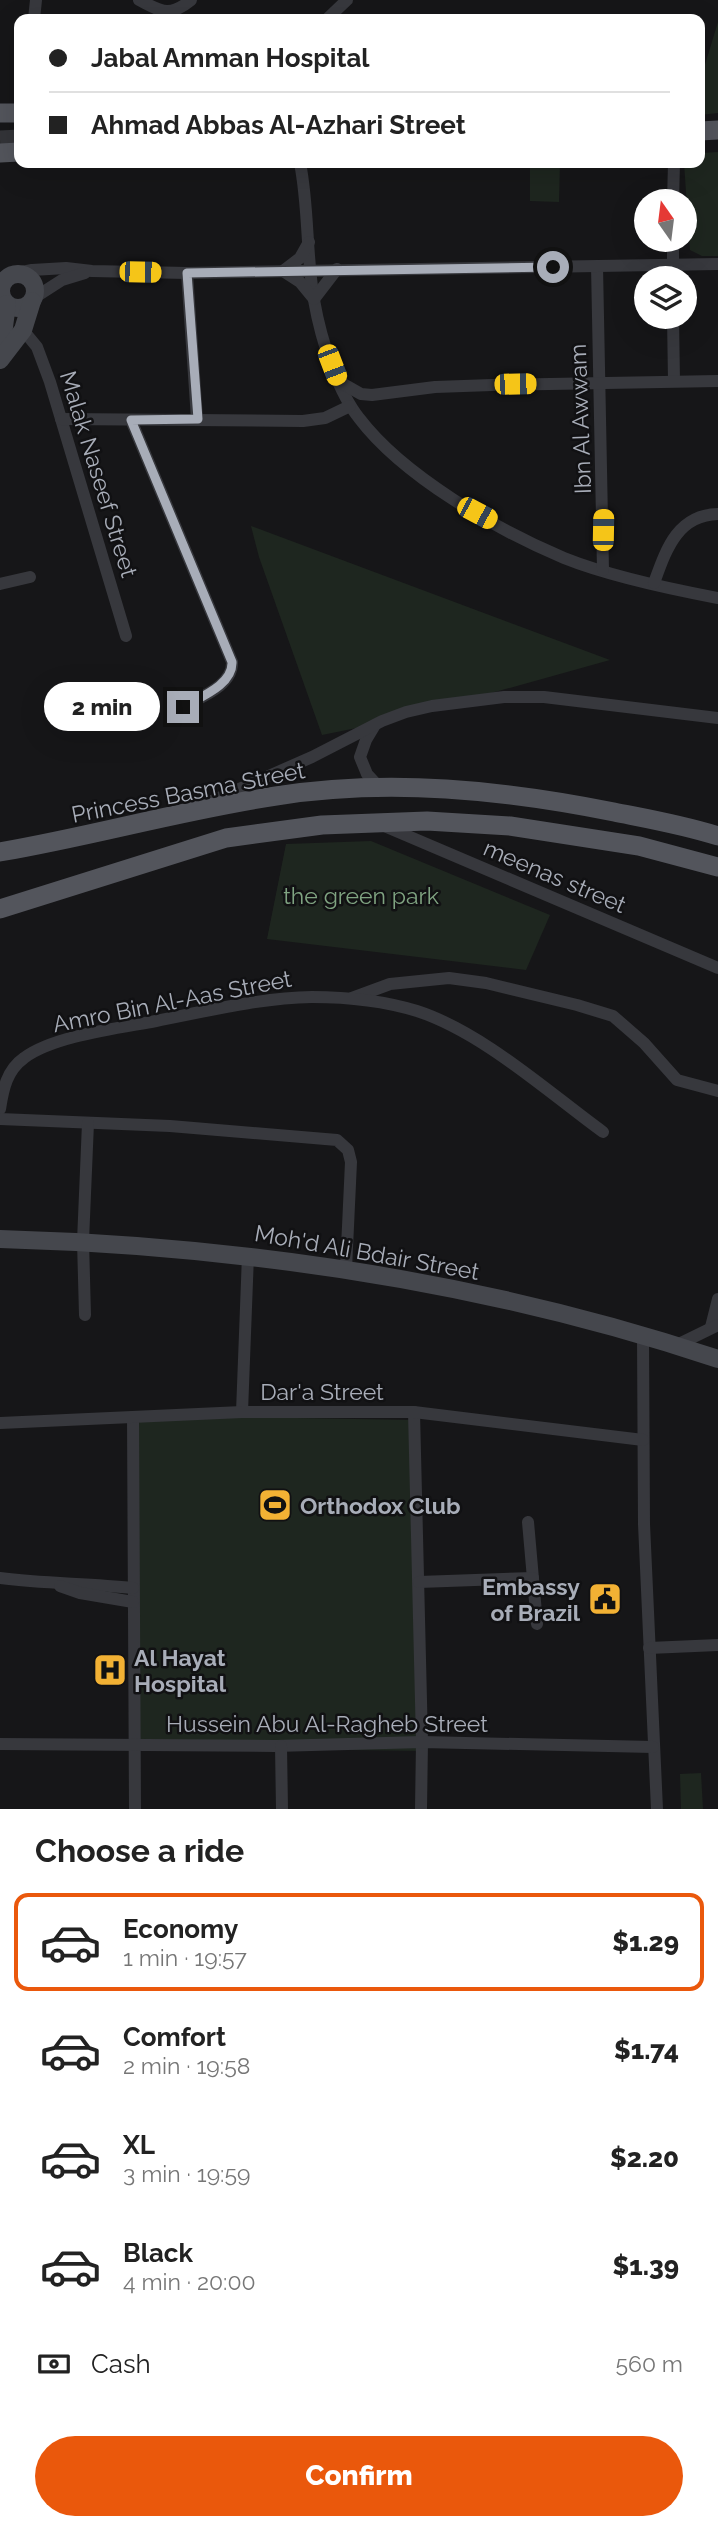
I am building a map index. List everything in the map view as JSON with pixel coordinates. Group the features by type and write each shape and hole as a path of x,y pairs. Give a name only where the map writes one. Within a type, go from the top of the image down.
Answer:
{"main road":[{"name":"Princess Basma Street","path":"0,852 89,836 279,795 380,788 457,789 537,797 676,823 718,836"},
{"path":"0,909 226,838 284,828 376,822 481,823 545,830 659,850 718,867"}],"street":[{"path":"139,0 165,12 177,10 191,0"},
{"path":"332,14 347,0"},
{"path":"301,168 314,299 326,348 350,406 382,443 454,499 564,558 718,598"},
{"path":"673,189 674,168"},
{"path":"283,271 300,258 309,242"},
{"path":"672,252 672,264"},
{"path":"0,358 4,301 1,285 10,274 44,268 187,273 718,264"},
{"name":"Ibn Al Awwam","path":"597,266 603,570"},
{"path":"314,299 337,269"},
{"path":"4,301 20,308 62,280 92,271"},
{"path":"283,271 300,282 314,299"},
{"path":"187,273 198,419"},
{"path":"0,358 23,330 35,288 31,279 10,274"},
{"path":"673,329 674,381"},
{"name":"Malak Naseef Street","path":"23,330 31,338 41,357 126,636"},
{"path":"338,381 366,394 435,387 718,381"},
{"path":"61,419 315,421 350,406"},
{"path":"131,420 232,662 232,668 224,681 183,707"},
{"path":"654,583 670,545 681,529 694,518 718,514"},
{"path":"0,583 30,577"},
{"path":"180,815 297,764 406,712 432,706 525,696 588,700 718,718"},
{"path":"376,725 366,740 360,757 367,774 380,788"},
{"name":"meenas street","path":"376,822 718,968"},
{"path":"352,998 390,984 440,978 462,979 577,1004 605,1012 620,1021 677,1080 718,1091"},
{"name":"Amro Bin Al-Aas Street","path":"0,1109 5,1082 15,1066 46,1046 112,1029 264,1001 312,997 352,998 406,1008 453,1027 518,1069 603,1132"},
{"path":"0,1119 170,1126 337,1140 348,1150 351,1162 346,1269"},
{"path":"85,1315 83,1241 88,1123"},
{"name":"Moh'd Ali Bdair Street","path":"0,1239 83,1241 248,1255 346,1269 499,1300 677,1345 718,1359"},
{"path":"242,1412 248,1255"},
{"path":"677,1345 715,1326 718,1299"},
{"path":"643,1337 649,1648 657,1809"},
{"name":"Dar'a Street","path":"0,1423 242,1412 414,1412 643,1440"},
{"path":"414,1412 422,1742 421,1809"},
{"path":"132,1417 135,1809"},
{"path":"528,1522 537,1624"},
{"path":"0,1578 133,1588"},
{"path":"419,1582 533,1578"},
{"path":"53,1584 80,1593 133,1602"},
{"path":"649,1648 718,1645"},
{"name":"Hussein Abu Al-Ragheb Street","path":"0,1744 281,1746 422,1742 653,1747"},
{"path":"281,1746 282,1809"}],"green space":[{"path":"718,22 718,113 705,114 705,65"},
{"path":"718,152 718,256 702,256 694,252 697,252 697,189 686,189 684,168 705,168 705,153"},
{"path":"530,168 560,168 559,202 530,201"},
{"path":"251,526 610,660 391,721 322,735 259,557"},
{"name":"the green park","path":"371,841 550,915 526,970 267,939 286,844"},
{"name":"Orthodox Club","path":"240,1417 414,1420 425,1751 137,1747 134,1419"},
{"path":"701,1773 703,1809 681,1809 680,1774"}],"tunnel":[{"path":"0,140 14,139"}],"place":[{"name":"Orthodox Club","path":"275,1505"},
{"name":"Embassy of Brazil","path":"605,1599"},
{"name":"Al Hayat Hospital","path":"110,1670"}],"route":[{"path":"183,707 224,681 229,676 232,662 131,420 198,419 187,273 553,267"}]}
